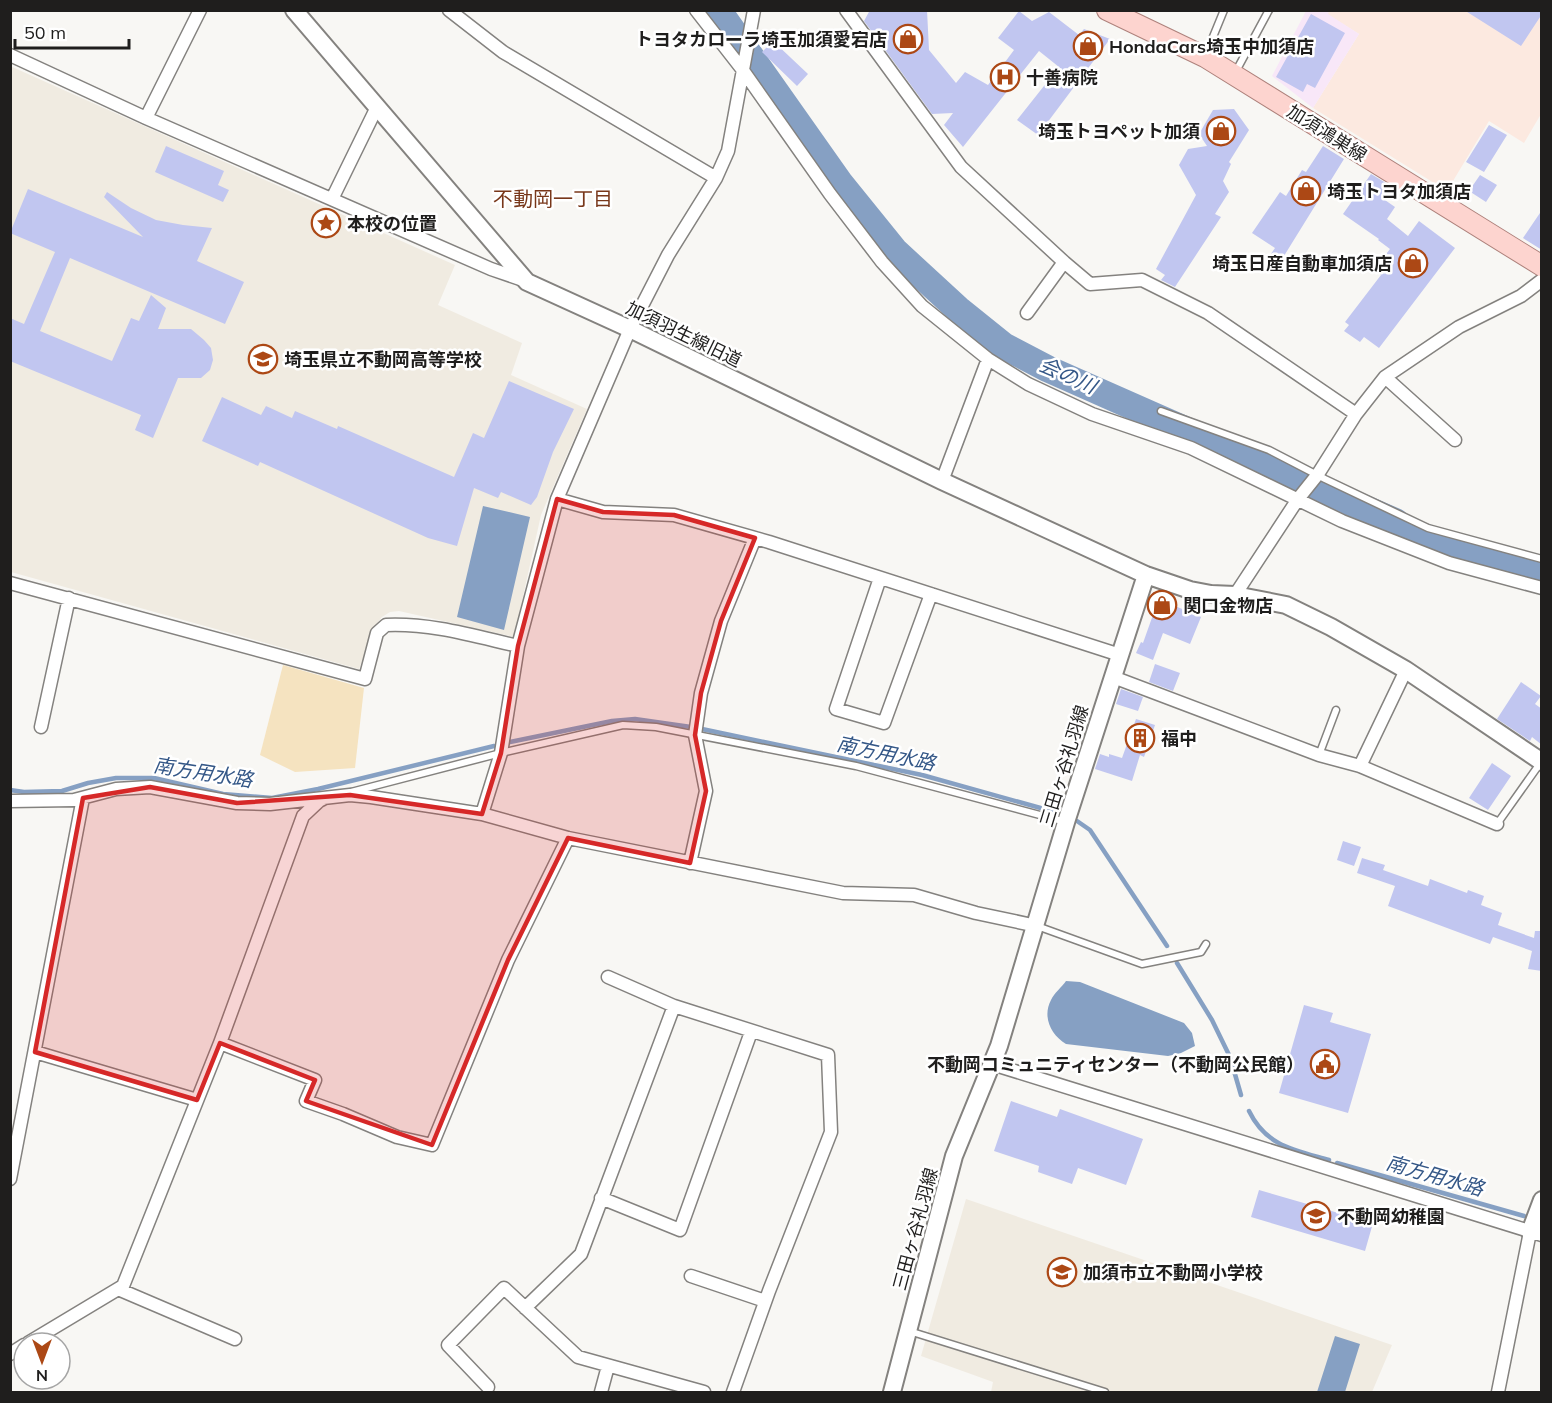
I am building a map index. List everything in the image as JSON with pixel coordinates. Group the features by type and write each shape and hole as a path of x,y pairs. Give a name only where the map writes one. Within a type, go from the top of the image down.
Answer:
{"main road":[{"name":"加須羽生線旧道","path":"294,10 527,282 630,329 942,481 1146,575"},
{"name":"加須鴻巣線","path":"1107,10 1205,57 1542,266"},
{"path":"1146,575 1190,590 1234,595 1286,605 1332,627 1406,670 1541,762"},
{"name":"三田ヶ谷礼羽線","path":"892,1392 954,1156 992,1064 1146,575"}],"street":[{"path":"146,118 200,10"},
{"path":"448,10 503,52 716,178"},
{"path":"696,10 742,69 830,194 901,284 922,306 988,359 1028,384 1092,414 1191,448 1300,496 1342,521 1449,563 1542,588"},
{"path":"482,814 502,747 518,646 557,499 630,329 668,255 716,178 728,151 754,10"},
{"path":"846,10 961,167 1090,284 1142,280 1208,313 1356,414"},
{"path":"10,55 332,200 491,269 527,282"},
{"path":"332,200 377,107"},
{"path":"1027,313 1064,262"},
{"path":"1234,595 1300,496 1316,477 1356,414 1385,377 1459,327 1521,296 1542,279"},
{"path":"942,481 988,359"},
{"path":"1385,377 1455,440"},
{"path":"557,499 603,512 674,515 754,538 1120,655"},
{"path":"690,863 706,791 695,730 701,693 721,621 754,538"},
{"path":"880,578 836,709 884,723 931,594"},
{"path":"10,583 365,679 377,633 386,625 432,626 518,646"},
{"path":"41,727 69,598"},
{"path":"1360,766 1406,670"},
{"path":"1113,677 1319,755 1360,766 1497,824"},
{"path":"10,801 74,800 117,789 150,787 237,803 270,804 335,796 361,796 482,814 568,838 843,893 914,896 1036,926"},
{"path":"48,1331 123,1286 220,1043 303,816 319,801 335,796"},
{"path":"10,1179 83,798"},
{"path":"220,1043 315,1080 306,1101 397,1137 432,1145 508,960 568,838"},
{"path":"608,977 675,1006 828,1055 831,1132 765,1301 733,1392"},
{"path":"525,1308 581,1254 675,1006"},
{"path":"602,1198 680,1230 751,1032"},
{"path":"35,1052 197,1100"},
{"path":"992,1064 1536,1220 1498,1392"},
{"path":"691,1276 765,1301"},
{"path":"488,1387 448,1345 504,1288 578,1357 704,1392"},
{"path":"118,1289 235,1339"},
{"path":"601,1392 608,1366"}],"lane":[{"path":"1205,57 1224,10"},
{"path":"1234,75 1269,10"},
{"path":"1161,411 1269,450 1316,477 1325,479 1428,528 1542,559"},
{"path":"1319,755 1336,710"},
{"path":"335,796 502,747 623,725 695,730 856,766 1068,818"},
{"path":"1497,824 1541,762"},
{"path":"1036,926 1142,964 1161,962 1201,952 1206,944"},
{"path":"908,1331 1105,1392"}],"highlighted area":[{"path":"557,499 603,512 674,515 755,538 721,621 701,693 695,735 706,791 690,863 568,838 508,960 432,1145 306,1101 315,1080 220,1043 197,1100 35,1052 83,798 150,787 237,803 350,795 482,814 501,753 518,646"}],"shaded area":[{"path":"1306,11 1329,11 1328,14 1359,34 1313,108 1272,76"},
{"path":"1329,11 1541,11 1541,114 1524,143 1489,121 1447,191 1313,108 1359,34 1327,14"},
{"name":"埼玉県立不動岡高等学校","path":"10,66 455,265 438,305 522,343 511,375 587,409 541,515 514,637 399,611 390,612 382,617 374,627 359,669 11,572"},
{"path":"283,665 364,688 355,768 295,772 260,755"},
{"name":"加須市立不動岡小学校","path":"966,1199 1392,1345 1372,1392 991,1392 993,1382 921,1356"}],"water":[{"path":"483,506 530,517 504,630 457,617"},
{"path":"1066,981 1080,982 1184,1023 1192,1033 1195,1046 1168,1056 1066,1044 1052,1031 1047,1013 1052,997"},
{"path":"1335,1336 1360,1344 1345,1392 1317,1392"}],"building":[{"path":"870,10 927,10 929,50 956,83 965,72 988,85 1014,50 998,38 1019,11 1032,21 1049,12 1079,35 1084,29 1110,39 1038,135 1017,120 1059,67 1039,51 963,147 944,125 953,113 932,114 864,21"},
{"path":"1464,10 1542,10 1542,14 1521,46"},
{"path":"1311,14 1345,33 1315,88 1307,84 1303,92 1276,77"},
{"path":"773,41 808,74 797,86 762,52"},
{"path":"1234,109 1249,130 1229,162 1231,164 1223,181 1229,192 1215,214 1221,217 1175,287 1161,280 1165,275 1156,269 1196,195 1179,165 1188,149 1207,146 1199,134 1213,110"},
{"path":"1489,125 1507,135 1484,172 1466,162"},
{"path":"166,146 224,171 218,185 229,190 223,202 155,172"},
{"path":"1323,146 1344,159 1279,264 1268,258 1275,248 1252,233 1280,192 1286,196 1302,170 1306,172"},
{"path":"1371,174 1391,186 1382,198 1395,207 1387,219 1408,236 1419,221 1455,248 1379,348 1364,337 1360,342 1344,331 1349,325 1345,322 1381,275 1374,270 1390,249 1343,214"},
{"path":"1480,175 1497,185 1486,202 1469,191"},
{"path":"28,189 143,237 104,197 107,192 131,208 156,220 212,228 197,261 244,282 225,324 70,258 40,331 112,361 131,318 139,321 151,295 166,308 158,329 191,329 211,348 213,360 210,370 201,378 178,378 153,438 135,430 141,415 10,361 10,318 24,324 55,252 10,233"},
{"path":"1542,210 1542,250 1523,238"},
{"path":"509,381 574,409 553,452 537,497 531,505 501,492 498,498 474,488 457,546 428,538 260,462 258,466 202,441 222,397 261,415 266,406 292,418 295,411 337,429 338,426 454,477 473,433 484,438"},
{"path":"1153,592 1177,601 1175,606 1201,617 1190,644 1163,633 1153,660 1136,653 1141,642 1143,643 1154,612 1147,610"},
{"path":"1155,664 1180,673 1173,691 1149,682"},
{"path":"1521,682 1541,696 1535,704 1542,709 1542,745 1532,737 1530,741 1497,719"},
{"path":"1121,689 1143,697 1138,711 1116,704"},
{"path":"1136,719 1155,725 1144,757 1140,755 1132,781 1095,769 1100,754 1122,758"},
{"path":"1492,763 1511,776 1488,810 1469,798"},
{"path":"1343,841 1361,847 1354,866 1337,860"},
{"path":"1362,858 1385,865 1383,870 1428,886 1430,879 1467,893 1468,890 1484,896 1481,905 1502,913 1498,925 1534,938 1535,931 1542,931 1542,971 1528,969 1532,951 1493,937 1490,944 1388,906 1395,886 1357,873"},
{"name":"不動岡コミュニティセンター（不動岡公民館）","path":"1304,1005 1333,1013 1330,1022 1371,1034 1348,1113 1279,1093"},
{"path":"1011,1101 1057,1117 1060,1109 1143,1139 1126,1185 1078,1168 1072,1184 1038,1172 1039,1166 994,1151"},
{"path":"1259,1190 1373,1223 1365,1251 1251,1217"}],"waterway":[{"name":"会の川","path":"718,10 840,183 895,251 958,309 1004,346 1048,369 1283,473 1304,485 1313,486 1396,522 1400,527 1443,544 1542,573"},
{"name":"南方用水路","path":"510,742 612,721 635,719 691,727"},
{"name":"南方用水路","path":"702,729 922,775 1062,814"},
{"name":"南方用水路","path":"10,790 62,791 116,778 154,778 223,794 272,798 494,746"},
{"name":"南方用水路","path":"1077,821 1090,830 1167,946"},
{"name":"南方用水路","path":"1177,963 1212,1020 1230,1057 1241,1095"},
{"name":"南方用水路","path":"1249,1111 1264,1132 1282,1145 1329,1160"},
{"name":"南方用水路","path":"1337,1163 1524,1216"}],"place":[{"name":"トヨタカローラ埼玉加須愛宕店","path":"908,39"},
{"name":"HondaCars埼玉中加須店","path":"1088,46"},
{"name":"十善病院","path":"1005,77"},
{"name":"埼玉トヨペット加須","path":"1221,131"},
{"name":"埼玉トヨタ加須店","path":"1306,191"},
{"name":"本校の位置","path":"326,223"},
{"name":"埼玉日産自動車加須店","path":"1413,263"},
{"name":"埼玉県立不動岡高等学校","path":"263,359"},
{"name":"関口金物店","path":"1162,605"},
{"name":"福中","path":"1140,738"},
{"name":"不動岡コミュニティセンター（不動岡公民館）","path":"1325,1064"},
{"name":"不動岡幼稚園","path":"1316,1216"},
{"name":"加須市立不動岡小学校","path":"1062,1272"}],"district":[{"name":"不動岡一丁目","path":"553,198"}]}
